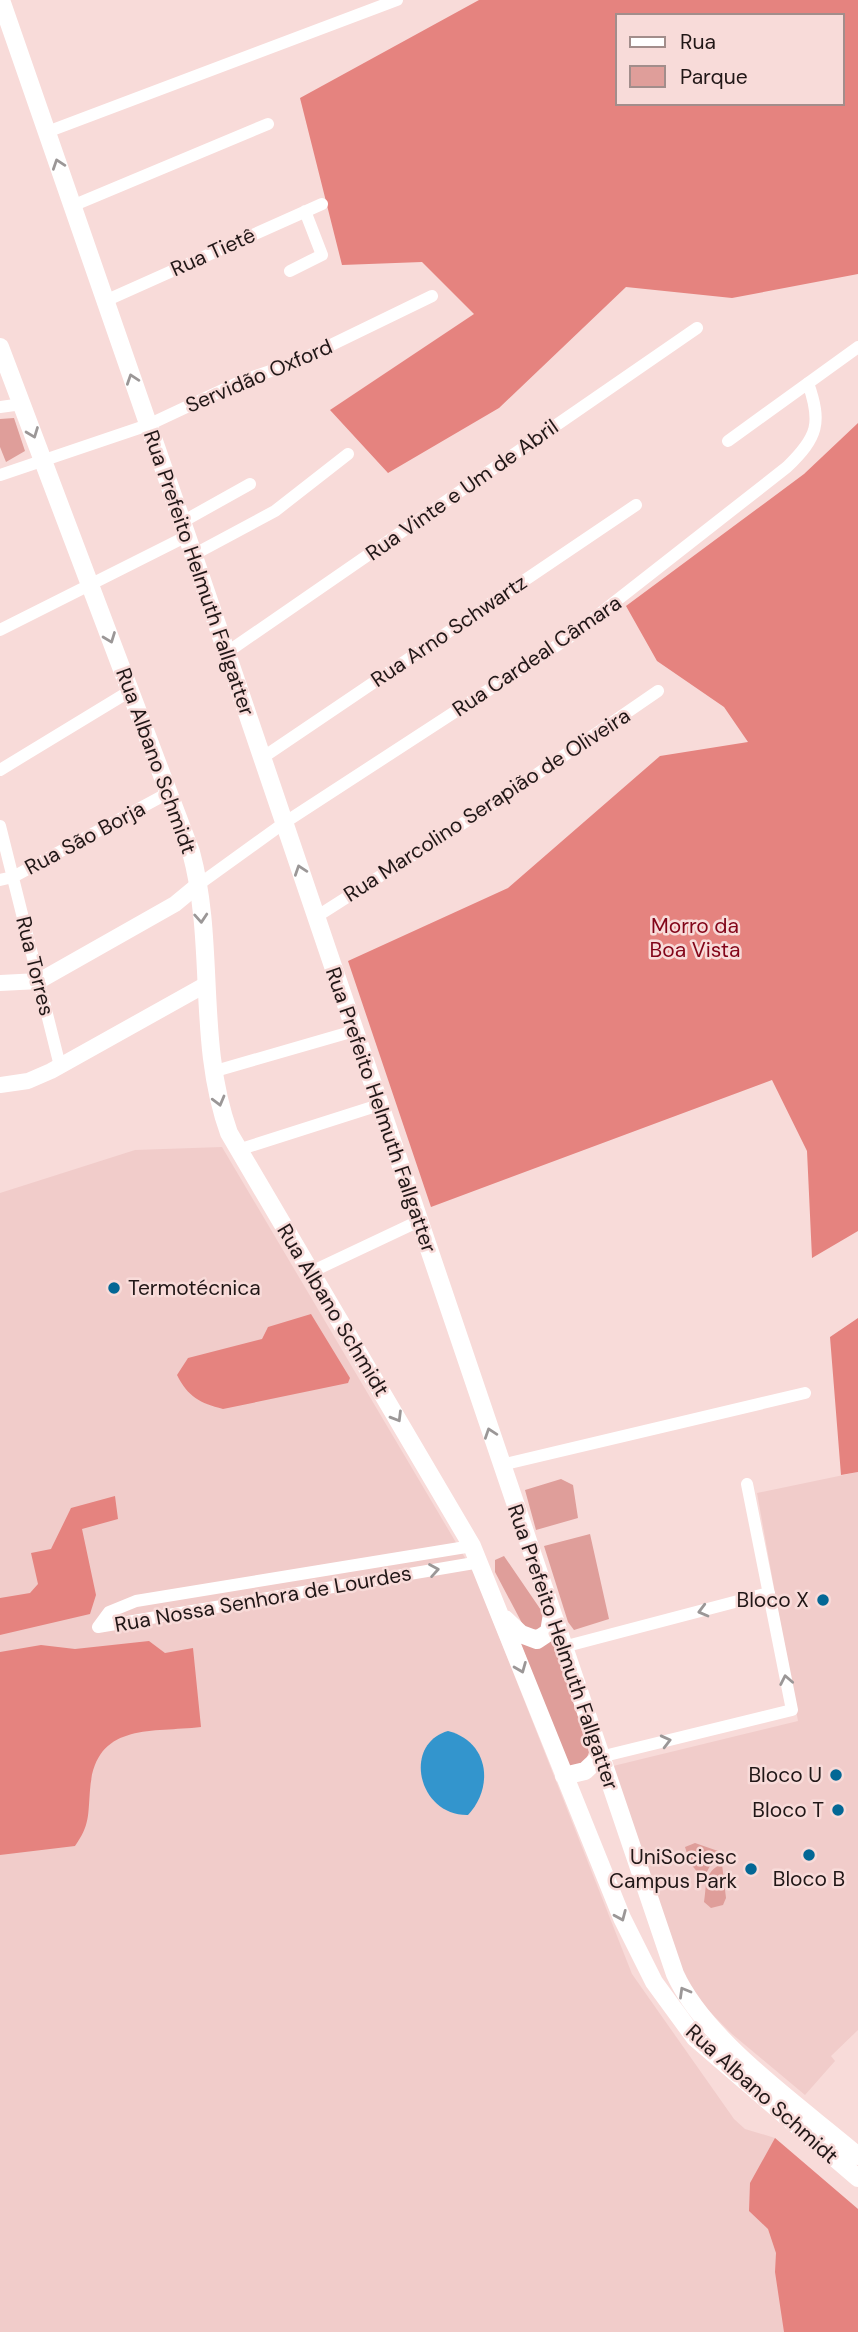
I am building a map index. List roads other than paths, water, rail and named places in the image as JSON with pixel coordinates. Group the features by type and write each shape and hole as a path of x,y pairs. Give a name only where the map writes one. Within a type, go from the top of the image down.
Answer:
{"main road":[{"name":"Rua Prefeito Helmuth Fallgatter","path":"1,0 149,425 667,1956 689,2001 717,2035 858,2156"},
{"name":"Rua Albano Schmidt","path":"0,347 191,852 198,885 212,1072 223,1114 238,1150 472,1545 564,1776 644,1966 674,2012 695,2038 858,2178"},
{"path":"496,1605 510,1625 532,1639 543,1638 549,1632 552,1614"},
{"path":"564,1776 585,1771 600,1757"}],"street":[{"path":"47,132 397,0"},
{"path":"72,206 268,124"},
{"name":"Rua Tietê","path":"105,301 322,204"},
{"path":"290,271 322,255 305,211"},
{"name":"Servidão Oxford","path":"0,475 149,425 244,380 294,363 432,296"},
{"name":"Rua Vinte e Um de Abril","path":"226,653 697,328"},
{"path":"728,442 858,347"},
{"name":"Rua Cardeal Câmara","path":"198,885 284,823 570,637 787,467 800,454 815,429 817,408 808,383"},
{"path":"0,407 22,404"},
{"path":"193,555 275,511 348,454"},
{"path":"0,630 90,585 184,529 250,484"},
{"name":"Rua Arno Schwartz","path":"262,758 636,505"},
{"path":"0,770 130,691"},
{"name":"Rua Marcolino Serapião de Oliveira","path":"316,917 530,779 659,691"},
{"name":"Rua São Borja","path":"6,878 169,793"},
{"name":"Rua Torres","path":"0,826 6,878 39,982 60,1066"},
{"path":"0,983 39,982 175,904 198,885"},
{"path":"0,1085 28,1081 60,1066 205,985"},
{"path":"212,1072 354,1031"},
{"path":"238,1150 379,1105"},
{"path":"311,1272 419,1221"},
{"path":"501,1465 805,1393"},
{"path":"600,1757 792,1710 747,1484"},
{"name":"Rua Nossa Senhora de Lourdes","path":"472,1545 118,1607 109,1612 98,1628 480,1562"},
{"path":"219,1588 222,1606"},
{"path":"563,1647 769,1593"}],"water":[{"path":"448,1731 472,1744 483,1766 482,1791 468,1815 451,1812 437,1804 422,1778 421,1764 425,1750 434,1738"}],"place":[{"name":"Termotécnica","path":"114,1288"},
{"name":"Bloco X","path":"823,1600"},
{"name":"Bloco U","path":"836,1775"},
{"name":"Bloco T","path":"838,1810"},
{"name":"Bloco B","path":"809,1855"},
{"name":"UniSociesc Campus Park","path":"751,1869"}],"park label":[{"name":"Morro da Boa Vista","path":"695,938"}]}
